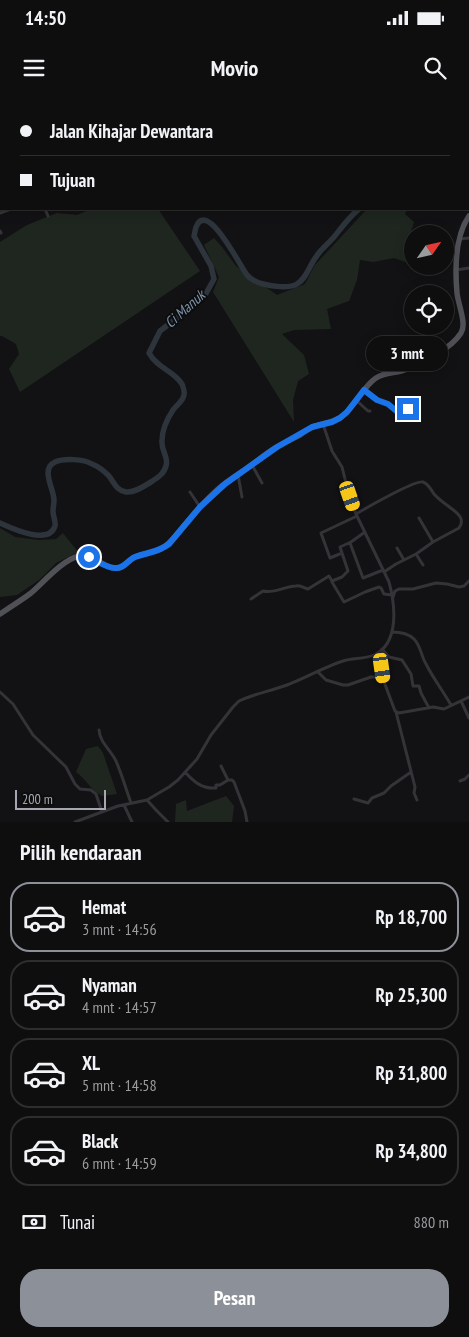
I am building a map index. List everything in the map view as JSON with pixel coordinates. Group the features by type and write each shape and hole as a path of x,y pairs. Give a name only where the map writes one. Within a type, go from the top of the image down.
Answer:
{"main road":[{"path":"0,614 32,592 48,576 76,557 89,557 117,569 133,558 160,550 169,544 217,490 238,474 277,447 312,427 340,418 378,376 409,368 426,361 441,351 462,332 464,326 464,314 457,297 456,270 460,239 469,216"}],"street":[{"path":"45,210 48,216"},
{"path":"460,239 469,238"},
{"path":"456,270 469,268"},
{"path":"364,390 377,400 388,404 400,414 414,407"},
{"path":"357,400 370,411"},
{"path":"323,424 332,450 342,467 357,515 388,579 395,613 392,632 383,650 383,679 396,712 417,800"},
{"path":"251,465 262,483"},
{"path":"238,474 242,496"},
{"path":"342,553 330,558 321,533 418,482 424,482 438,498 457,513 462,521 459,528 416,554 383,571 363,578 350,543"},
{"path":"190,492 200,507"},
{"path":"419,518 433,542"},
{"path":"332,581 343,577 348,572 340,547 350,543 365,532"},
{"path":"397,548 404,560"},
{"path":"416,554 422,565"},
{"path":"251,599 263,591 270,592 298,585 306,589 329,576 344,602 379,587 384,594 392,595"},
{"path":"392,603 394,593 399,589 413,589 436,583 459,588 469,581"},
{"path":"392,632 405,634 414,639 418,644 425,663 451,705"},
{"path":"75,822 88,820 102,812 146,800 169,787 197,759 211,735 239,701 276,689 344,661 371,656 383,650"},
{"path":"383,650 390,658 402,660 412,674 414,686 419,686 420,692 429,708"},
{"path":"318,672 326,680 343,685 371,677 383,679"},
{"path":"0,692 14,704 33,735 66,766 75,784 96,794 102,812"},
{"path":"396,712 401,713 434,707 444,709 469,697"},
{"path":"461,701 469,718"},
{"path":"99,730 100,737 116,761 131,803"},
{"path":"221,766 228,780"},
{"path":"185,772 198,784 211,789 216,788 216,785 232,780 245,811 247,822"},
{"path":"354,799 368,803 373,797 384,794 390,786 411,772"},
{"path":"460,781 465,780 469,775"},
{"path":"146,800 168,822"},
{"path":"124,805 132,822"}],"shaded area":[{"path":"89,210 159,210 200,271 20,392 9,369 19,354 16,344 0,336 0,242 27,225 57,213 77,215"},
{"path":"366,210 407,210 405,214 414,222 413,225 404,225 404,262 394,258 373,262 360,260 357,280 349,301 327,309 331,329 294,330 282,334 304,355 309,374 298,381 293,400 294,422 213,292 219,277 204,245 214,238 236,266 277,295 305,284 315,265"},
{"path":"0,528 15,537 39,540 56,539 63,533 78,552 56,563 39,580 17,595 0,597"},
{"path":"98,746 103,753 117,794 102,796 76,772 86,749"},
{"path":"226,796 234,806 232,822 175,822 176,804 186,800 187,811"}],"waterway":[{"name":"Ci Manuk","path":"0,523 29,534 45,535 51,532 55,526 54,500 48,474 51,465 55,462 63,460 88,462 105,472 117,487 126,492 142,487 164,471 167,463 162,445 162,437 167,421 182,399 184,391 179,380 156,362 149,353 160,331 204,297 214,279 211,266 194,236 196,226 202,220 209,222 217,229 250,278 263,284 285,287 294,286 306,275 320,251 358,210"}],"route":[{"path":"89,557 117,569 137,556 163,548 169,544 187,521 217,490 277,447 312,427 340,418 354,405 364,390 373,398 386,402 400,414 407,412 408,409"}]}
